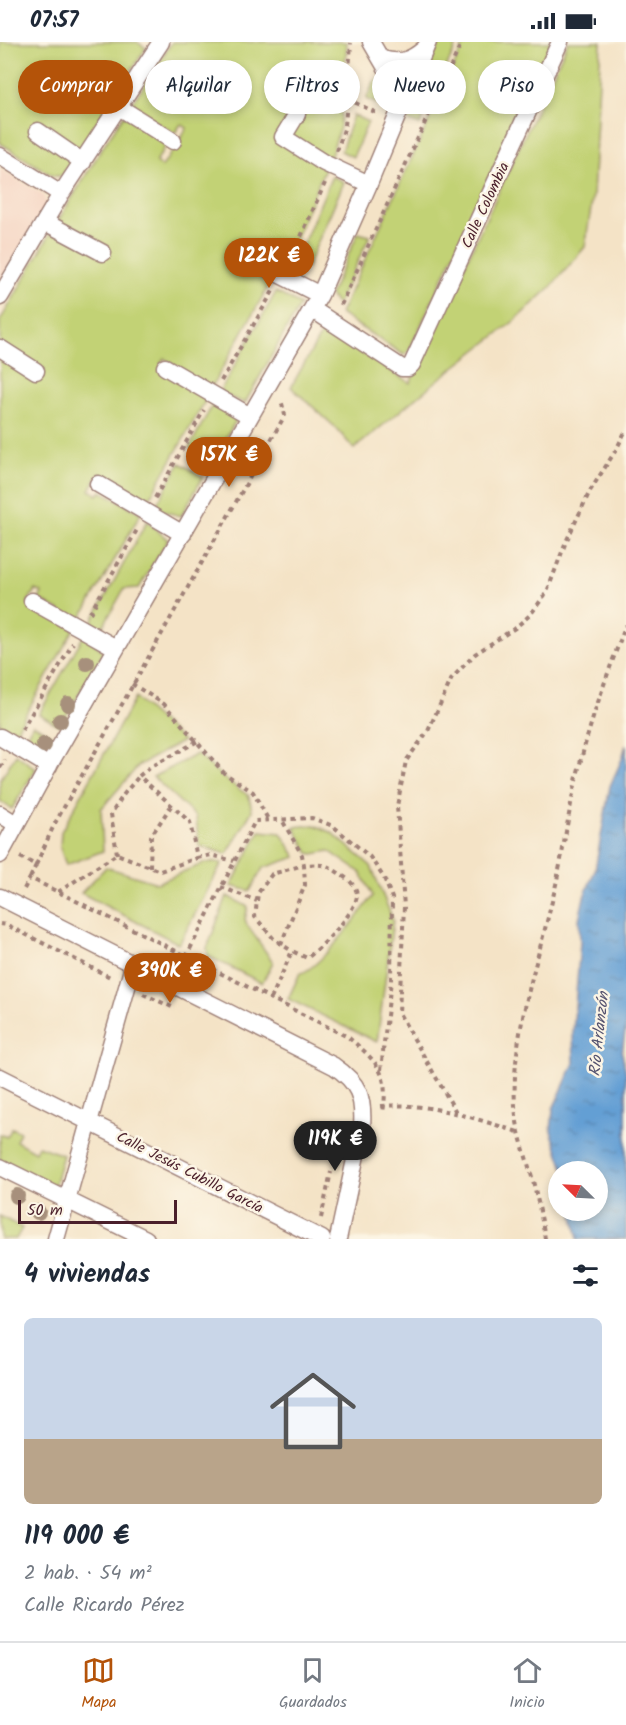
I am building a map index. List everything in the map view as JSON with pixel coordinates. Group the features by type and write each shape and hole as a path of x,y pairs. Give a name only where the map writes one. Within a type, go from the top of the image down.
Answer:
{"street":[{"path":"371,42 382,59 399,62 415,57 426,44"},
{"name":"Calle Colombia","path":"332,322 402,368 408,368 412,364 560,42"},
{"path":"419,60 426,44"},
{"path":"133,81 153,45"},
{"path":"0,297 61,194 114,114"},
{"path":"130,114 173,141"},
{"path":"297,114 283,137 332,166 369,184"},
{"path":"1,852 316,302 369,184 397,114"},
{"path":"38,131 82,162"},
{"path":"0,156 61,194"},
{"path":"45,222 103,253"},
{"path":"235,252 281,276 316,302 332,322"},
{"path":"0,348 36,371"},
{"path":"165,367 250,416"},
{"path":"98,484 183,534"},
{"path":"32,601 116,648"},
{"path":"7,741 49,766"},
{"path":"0,814 16,824"},
{"path":"0,897 334,1065 348,1075 359,1090 363,1109 362,1127 338,1239"},
{"path":"56,1239 134,966"},
{"name":"Calle Jesús Cubillo García","path":"0,1077 319,1238"},
{"path":"0,1167 146,1239"}],"path":[{"path":"350,60 351,42"},
{"path":"332,322 462,42"},
{"path":"360,105 394,121"},
{"path":"0,768 7,741 81,629 287,269 332,166 345,126 346,114"},
{"path":"7,925 54,825 285,415 280,392"},
{"path":"456,1112 399,1013 404,908 398,806 406,761 428,731 452,678 475,654 515,628 531,614 547,592 565,544 590,491 626,430"},
{"path":"545,1239 532,1176 518,1132 515,1071 525,1009 555,891 576,778 626,625"},
{"path":"132,684 164,704 224,773 237,779 253,792 269,820"},
{"path":"117,854 111,814 124,794 149,768 198,741"},
{"path":"139,776 190,822 197,858"},
{"path":"150,867 151,836 171,806"},
{"path":"186,957 255,821 312,818 333,826 370,857 384,878 392,898 391,980 381,1070 384,1085 382,1114"},
{"path":"280,944 305,885 302,855 282,820"},
{"path":"1,852 36,866"},
{"path":"117,854 160,872 211,855 235,861"},
{"path":"58,892 117,854"},
{"path":"326,864 352,881 357,894 352,909 319,950 307,958 280,944 255,917 258,893 272,874 304,865 326,864"},
{"path":"30,878 348,1037 369,1055 381,1070"},
{"path":"221,887 257,901"},
{"path":"0,924 7,925 181,1012"},
{"path":"271,999 292,951"},
{"path":"363,1109 384,1105 456,1112 518,1132"},
{"path":"319,1238 332,1169"}],"shaded area":[{"path":"0,169 42,194 47,204 0,285"}],"green space":[{"path":"0,42 137,42 146,48 133,68 133,60 18,60 18,114 103,114 62,176 53,176 0,143"},
{"path":"172,42 347,42 346,60 264,60 264,114 341,114 340,127 330,159 280,132 325,168 292,247 279,270 242,250 242,246 233,242 228,252 233,255 231,260 236,260 273,278 210,390 164,358 161,363 208,396 145,506 100,480 102,475 99,474 90,490 98,495 101,491 141,513 79,622 39,599 42,593 35,590 28,602 74,629 12,738 0,731 0,351 39,378 45,370 0,344 0,321 53,229 124,115 167,143 156,162 162,167 187,128 181,124 175,133 133,110 133,102 145,83 145,114 252,114 252,60 160,60"},
{"path":"440,42 458,42 450,60 432,60"},
{"path":"465,42 552,42 544,60 478,60 478,114 519,114 409,351 404,355 340,314 432,114 466,114 466,60 457,60"},
{"path":"568,42 601,42 593,195 585,247 551,287 513,322 354,449 335,427 291,387 324,329 410,383 535,114 555,114 555,70"},
{"path":"372,86 372,102 366,99"},
{"path":"407,114 425,114 420,125 405,119"},
{"path":"353,115 368,122 353,157 341,151"},
{"path":"332,176 344,182 307,267 296,261"},
{"path":"358,233 370,236 337,305 330,295"},
{"path":"276,292 300,305 245,403 219,393"},
{"path":"214,402 237,419 212,461 189,448"},
{"path":"180,463 203,477 181,516 154,509"},
{"path":"147,521 168,540 139,588 124,589 101,630 89,627"},
{"path":"84,635 104,652 60,726 39,714"},
{"path":"135,698 183,741 139,765 101,809 103,851 66,865 60,848 61,832"},
{"path":"33,724 54,737 45,752 22,743"},
{"path":"16,754 36,769 12,809 0,801 0,780"},
{"path":"197,754 226,780 249,796 252,811 227,854 199,846 196,817 153,777"},
{"path":"314,825 331,832 371,866 393,920 377,1042 288,999 300,973 317,963 373,896 361,873 329,851 309,853 294,827"},
{"path":"260,831 281,833 296,857 263,868 250,891 231,886"},
{"path":"205,863 222,863 179,944 81,893 106,867 157,883"},
{"path":"227,896 248,907 245,919 247,925 273,962 262,983 208,956 207,948"},
{"path":"12,1128 20,1132 16,1141 35,1152 38,1146 63,1155 52,1193 0,1167 0,1134 7,1137"},
{"path":"0,1216 22,1228 16,1239 0,1239"}],"water":[{"name":"Río Arlanzón","path":"626,745 626,1025 622,1053 626,1073 626,1239 578,1239 574,1221 608,1221 608,1161 562,1161 551,1131 553,1109 574,1063 573,1033 580,942 579,919 584,897 595,870 610,786"}]}
